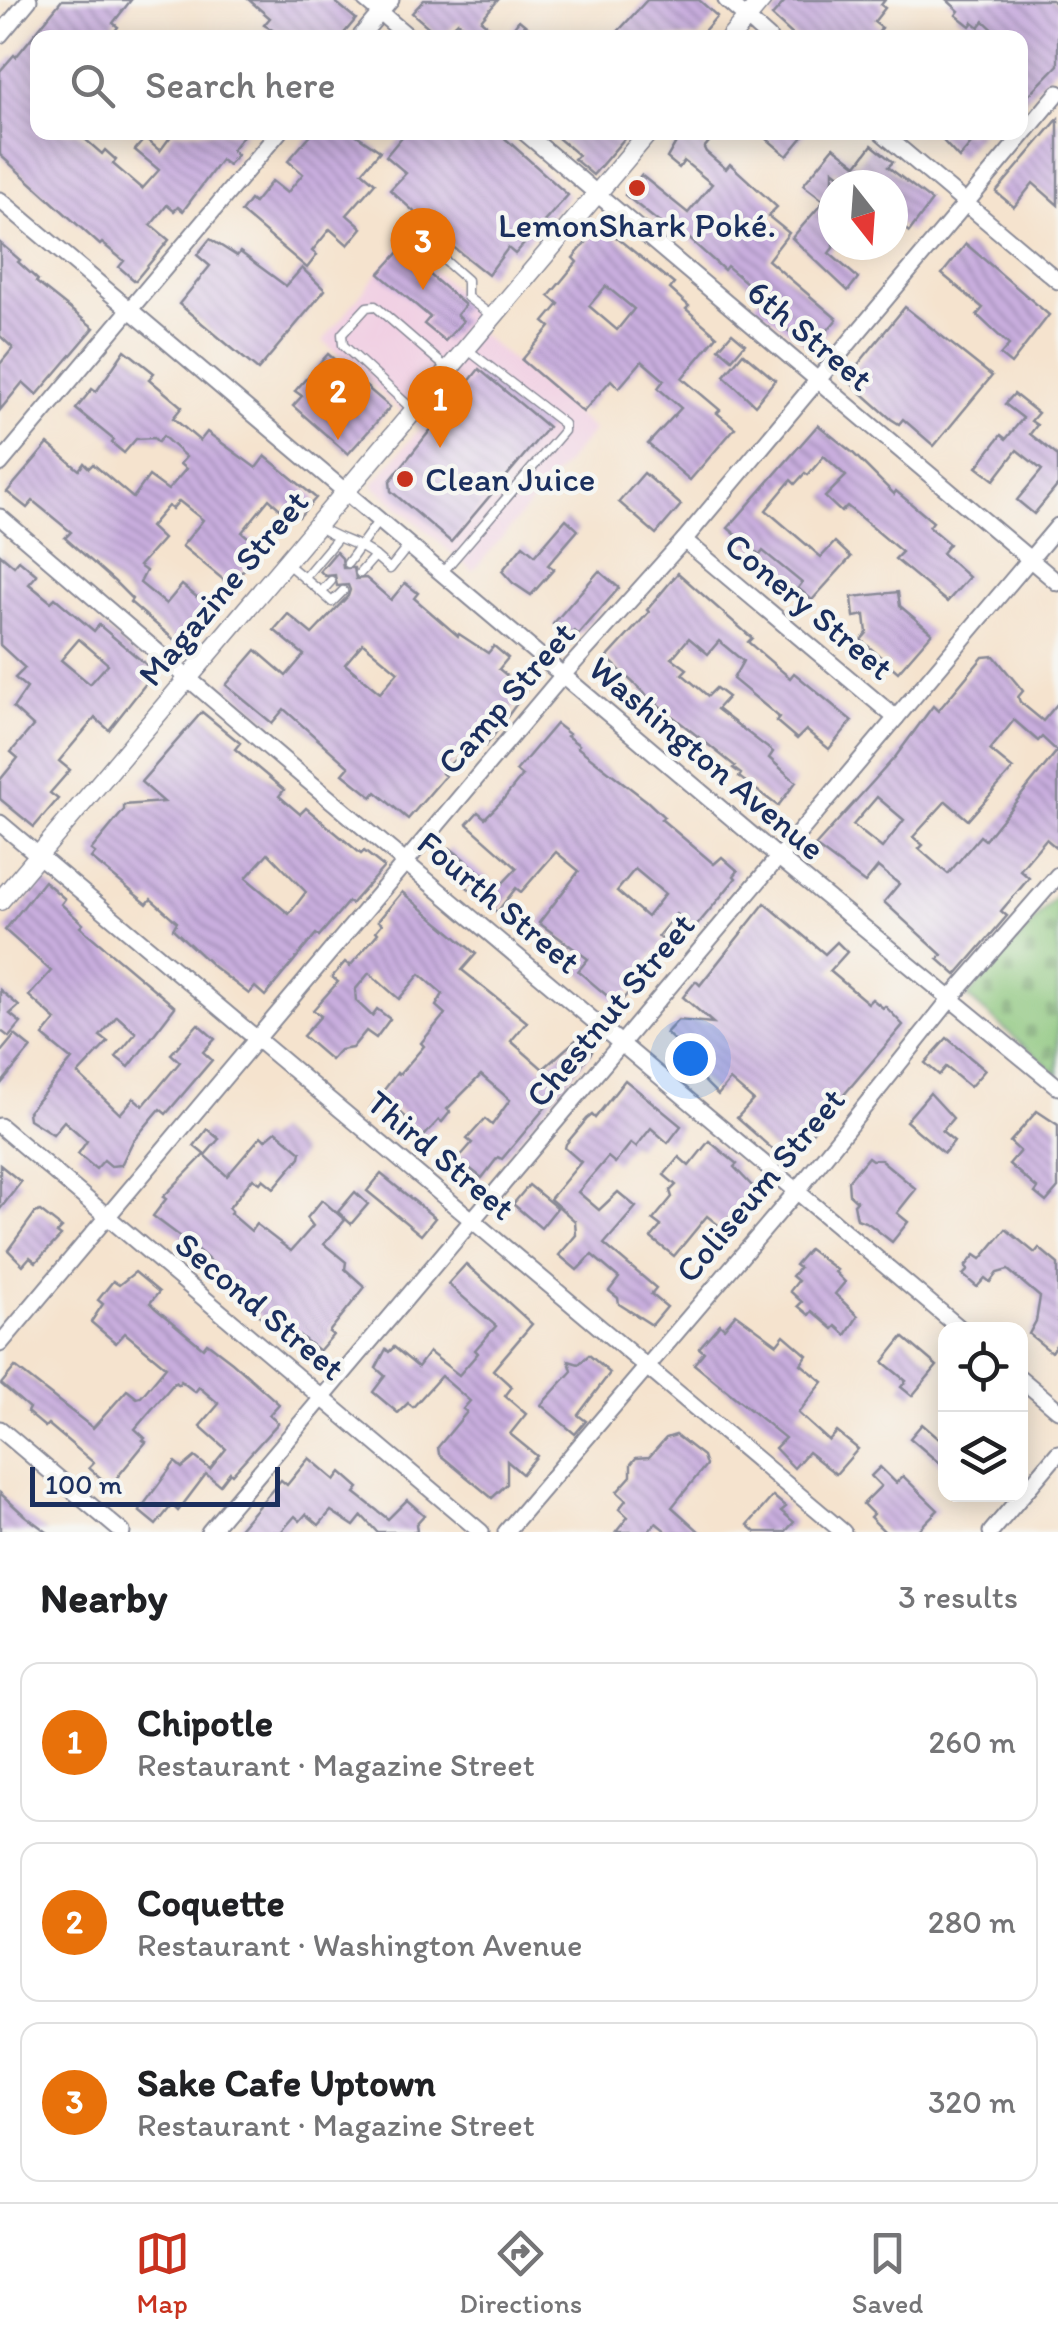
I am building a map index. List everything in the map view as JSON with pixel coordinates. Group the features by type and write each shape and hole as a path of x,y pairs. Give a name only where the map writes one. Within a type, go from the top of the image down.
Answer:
{"street":[{"path":"0,35 30,0"},
{"path":"366,0 386,6 404,30"},
{"path":"726,0 760,30"},
{"path":"736,30 762,0"},
{"path":"366,30 386,6"},
{"name":"Camp Street","path":"1028,129 1058,93"},
{"path":"0,464 273,140"},
{"name":"6th Street","path":"533,140 1058,584"},
{"name":"Magazine Street","path":"0,901 642,140"},
{"path":"890,140 1058,281"},
{"name":"Camp Street","path":"0,1344 1019,140"},
{"name":"Washington Avenue","path":"0,200 778,858 1058,1087"},
{"name":"Fourth Street","path":"0,517 953,1322"},
{"name":"Chestnut Street","path":"209,1532 1058,526"},
{"name":"Conery Street","path":"684,540 896,718"},
{"name":"Third Street","path":"0,823 844,1532"},
{"name":"Coliseum Street","path":"506,1532 797,1191 952,997 1058,875"},
{"name":"Second Street","path":"0,1126 481,1532"},
{"path":"1028,1385 1058,1410"},
{"path":"0,1429 122,1532"},
{"path":"991,1532 1058,1453"}],"lane":[{"path":"410,229 467,280 468,297 493,317"},
{"path":"414,411 343,345 342,334 367,307 375,306 449,370"},
{"path":"442,572 564,432 564,424 466,349"},
{"path":"348,563 379,520"},
{"path":"318,526 336,540 360,544 390,569 409,546"},
{"path":"304,578 336,540"},
{"path":"360,573 374,556"},
{"path":"286,563 332,602 343,591"},
{"path":"321,592 331,581"}],"shaded area":[{"path":"402,243 481,312 471,326 594,430 473,571 373,485 420,428 323,341"}],"green space":[{"path":"1058,894 1058,1075 967,997"}],"building":[{"path":"62,0 131,0 113,23 118,27 116,30 38,30"},
{"path":"249,0 333,0 356,19 347,30 272,30 264,25 270,18"},
{"path":"424,0 498,0 481,20 493,30 468,30 458,22 450,30 432,30 412,13"},
{"path":"647,0 699,0 717,16 705,30 619,30"},
{"path":"786,0 885,0 881,5 885,8 874,22 880,30 787,30 772,16"},
{"path":"947,0 1052,0 1058,5 1058,65 1028,96 1028,30 994,30 984,21 979,27 973,22 970,26 956,15 959,11"},
{"path":"519,20 531,30 511,30"},
{"path":"30,40 30,140 86,140 102,154 105,150 116,160 113,164 142,189 159,170 135,150 143,140 160,151 168,140 240,140 232,150 237,155 228,165 221,160 183,211 178,207 174,211 167,205 151,225 169,240 135,281 119,267 124,261 100,245 0,155 0,71"},
{"path":"1058,119 1058,205 1033,183 1014,207 996,192"},
{"path":"306,140 364,140 380,151 362,172 375,183 347,215 362,228 348,245 330,229 312,251 317,255 307,268 241,212 272,181 287,193 303,174 288,161"},
{"path":"399,140 507,140 568,195 515,254 508,248 488,275 442,238 446,234 390,190 406,173 386,156"},
{"path":"560,140 623,140 593,175 574,159 578,155"},
{"path":"677,140 710,140 704,148 706,152 726,169 730,164 777,207 768,216 789,233 768,260 837,319 812,349 754,304 761,295 727,266 724,270 674,225 670,222 666,228 625,195 641,175 688,213 712,184 684,161 679,168 667,158"},
{"path":"768,140 800,140 787,156"},
{"path":"942,140 974,140 959,158"},
{"path":"872,145 893,162 888,167 892,170 818,170 818,196 803,185 834,147 857,165"},
{"path":"908,182 932,201 908,231"},
{"path":"818,208 818,260 837,260 858,278 848,291 792,238"},
{"path":"601,225 674,284 670,289 689,306 686,309 717,336 682,378 735,428 690,480 648,444 681,408 658,388 664,380 642,361 619,388 611,380 583,412 522,360 550,327 544,322 559,304 549,296 577,262 573,258","holes":["606,286 634,309 617,330 589,306"]},
{"path":"210,239 237,256 240,252 286,286 302,268 325,290 258,370 179,304 210,266 197,255"},
{"path":"0,243 20,260 36,282 94,328 37,395 23,382 0,410 0,364 13,348 0,336"},
{"path":"966,244 1049,315 1011,364 1000,355 1009,345 977,315 983,308 942,274"},
{"path":"401,250 465,305 457,315 463,321 445,341 424,324 430,317 379,274"},
{"path":"905,307 992,376 934,446 903,419 899,424 891,419 846,379"},
{"path":"732,333 745,344 732,359 719,348"},
{"path":"125,350 154,373 149,379 182,407 173,418 200,441 207,432 256,468 265,456 316,498 299,517 285,504 280,509 269,499 242,532 262,549 230,585 182,546 203,520 179,501 172,509 168,506 150,527 163,539 139,566 146,571 140,583 166,604 182,585 209,607 178,643 65,538 71,532 33,501 27,508 7,492 48,444 79,470 84,463 89,468 93,464 133,498 149,476 168,490 186,469 180,464 186,457 163,436 158,442 154,438 136,439 124,453 76,409 92,389 96,392"},
{"path":"743,353 775,380 755,405 724,376"},
{"path":"328,354 390,407 348,454 293,406 302,396 295,391"},
{"path":"479,369 548,427 451,542 391,491 390,481"},
{"path":"1014,394 1038,413 1031,421 1037,425 1030,434 1058,456 1058,485 1034,514 1017,500 1042,470 1017,450 994,480 977,467 1001,435 1006,439 1023,418 1005,404"},
{"path":"818,425 894,494 896,491 933,522 929,527 949,544 942,553 969,577 947,602 895,559 902,552 847,506 841,512 825,497 846,476 824,456 808,475 805,473 795,484 791,480 766,510 821,557 835,542 851,557 812,600 798,588 802,583 728,528"},
{"path":"644,473 681,505 656,534 619,502"},
{"path":"566,519 578,530 548,565 554,569 531,595 502,571 523,545 535,555"},
{"path":"336,552 342,558 343,568 354,568 356,579 366,578 391,600 405,583 418,593 414,598 458,636 488,653 494,646 508,658 499,669 526,691 486,746 476,737 442,773 445,776 408,819 376,792 372,797 343,774 349,767 284,709 272,723 226,685 256,650 286,676 304,655 274,630 288,614 312,634 348,596 348,585 337,586 335,575 325,576 320,571","holes":["363,643 398,672 380,693 345,664"]},
{"path":"0,554 14,566 19,560 37,575 29,584 51,602 55,598 94,631 99,625 155,672 109,730 95,718 59,761 70,770 50,793 58,799 34,827 0,799 0,780 18,758 11,752 33,726 13,708 27,688 15,678 25,668 0,645","holes":["79,639 108,664 90,684 61,660"]},
{"path":"599,571 619,588 579,634 574,631 569,637 553,624"},
{"path":"678,573 752,638 748,642 790,678 794,673 852,721 829,749 806,730 797,739 776,721 779,717 733,679 743,661 719,641 708,654 689,638 672,658 687,669 682,674 708,696 716,688 728,697 717,709 773,752 769,758 796,782 778,806 739,777 735,766 646,695 607,658"},
{"path":"898,592 900,606 932,633 898,672 861,640 867,633 865,615 854,617 852,597"},
{"path":"994,656 1023,691 1018,697 1020,702 1043,721 1058,703 1058,849 1046,839 1020,870 1029,878 1001,911 1007,916 956,975 938,959 942,955 884,902 899,884 878,867 865,883 815,846 896,756 933,706 938,711 983,657","holes":["1014,720 1057,751 985,840 980,836 948,874 919,849 923,845 913,837 946,801 968,820 1013,769 990,750","877,797 904,820 882,848 853,825"]},
{"path":"202,712 240,743 235,749 284,790 279,796 300,814 306,808 361,854 364,851 384,867 319,936 316,934 265,996 255,987 249,994 173,929 177,922 151,899 147,904 91,858 95,853 91,850 124,805 164,802 141,782","holes":["268,853 306,892 289,914 246,878"]},
{"path":"556,724 577,747 647,801 664,817 661,819 714,864 722,857 738,871 694,929 676,914 658,936 664,941 618,1005 578,971 588,959 539,923 579,871 556,852 521,892 516,888 497,912 438,863 450,848 499,887 517,868 467,824 478,812 485,818 502,801 522,776 516,771","holes":["635,869 665,894 647,917 617,891"]},
{"path":"44,881 65,899 61,904 83,924 80,927 175,1007 129,1067 116,1057 136,1033 117,1016 100,1036 108,1042 78,1074 120,1114 134,1098 143,1106 180,1062 171,1054 198,1024 215,1039 203,1052 212,1060 166,1114 160,1109 133,1141 121,1165 111,1166 104,1160 96,1169 78,1154 87,1141 64,1121 53,1134 29,1119 28,1112 72,1060 43,1036 56,1020 29,996 51,971 5,930"},
{"path":"402,892 476,954 462,970 527,1022 511,1041 543,1069 577,1039 592,1052 482,1178 458,1159 472,1143 467,1139 485,1119 492,1125 510,1100 481,1075 447,1109 450,1112 442,1122 439,1120 424,1136 390,1103 371,1107 424,1046 421,1043 445,1014 436,1006 443,994 420,974 399,999 369,973 355,990 356,1001 372,1016 377,1009 390,1019 376,1038 366,1031 352,1048 340,1050 331,1060 303,1036 321,1016 313,1010 338,982 332,977 345,962 350,966 378,933 382,924 378,921"},
{"path":"765,903 825,954 837,942 847,952 830,971 868,1003 872,999 885,1006 903,1025 787,1162 737,1118 753,1100 730,1080 718,1095 671,1048 676,1042 666,1033 678,1020 713,1023 683,997 696,981 700,985"},
{"path":"0,990 19,1006 10,1014 21,1023 9,1037 0,1030"},
{"path":"15,1035 31,1048 0,1085 0,1053"},
{"path":"947,1038 985,1070 970,1087 946,1067 939,1075 925,1063"},
{"path":"625,1080 681,1126 668,1143 651,1128 636,1147 631,1143 615,1163 608,1157 578,1192 599,1210 618,1192 636,1207 604,1244 656,1288 651,1294 667,1307 652,1325 619,1304 609,1291 619,1278 592,1255 577,1270 559,1255 576,1235 575,1221 550,1199 581,1162 565,1148 566,1144 587,1119 592,1115 595,1118"},
{"path":"930,1093 953,1118 942,1131 954,1141 944,1153 906,1121"},
{"path":"1037,1111 1058,1125 1058,1188 1046,1202 1035,1193 1038,1189 1009,1164 1020,1151 1010,1142"},
{"path":"207,1129 219,1139 205,1155 194,1146"},
{"path":"276,1131 301,1152 300,1157 274,1188 263,1179 260,1183 253,1178 229,1208 251,1231 256,1224 291,1251 313,1226 307,1218 322,1200 345,1220 324,1244 346,1262 345,1269 365,1287 319,1351 300,1336 293,1344 255,1312 260,1307 216,1276 220,1270 153,1216 166,1199 163,1197 204,1155 227,1176 261,1136 265,1140"},
{"path":"709,1141 737,1164 734,1167 754,1188 721,1227 707,1216 674,1256 651,1238 661,1226 653,1220 672,1197 670,1191 676,1185 664,1175 679,1157 689,1166"},
{"path":"868,1157 880,1159 916,1189 897,1213 908,1222 892,1242 857,1219 857,1201 849,1194 848,1181"},
{"path":"0,1165 21,1182 0,1209"},
{"path":"381,1174 435,1218 421,1235 367,1191"},
{"path":"529,1185 557,1208 541,1228 513,1204"},
{"path":"355,1192 368,1204 351,1224 338,1212"},
{"path":"40,1211 62,1228 57,1233 61,1236 36,1262 30,1257 23,1265 8,1250"},
{"path":"1006,1229 1035,1253 1039,1248 1058,1264 1058,1342 1051,1352 1029,1334 1036,1321 1040,1297 1008,1270 997,1273 990,1282 985,1278 977,1287 963,1275 975,1255 981,1259"},
{"path":"809,1249 837,1270 845,1282 835,1294 858,1316 846,1335 812,1311 809,1315 798,1306 802,1302 790,1291 798,1281 792,1276 799,1268 795,1265"},
{"path":"466,1264 532,1324 493,1370 512,1387 505,1396 526,1414 510,1434 537,1456 522,1474 507,1461 507,1484 492,1498 439,1454 438,1447 467,1412 463,1409 470,1401 441,1376 413,1407 408,1403 398,1413 373,1392 385,1376 376,1368 386,1349 389,1352 394,1347 418,1367 429,1352 459,1375 478,1353 475,1350 496,1326 448,1284"},
{"path":"135,1272 159,1292 150,1303 155,1308 203,1348 207,1343 232,1362 279,1404 269,1415 278,1423 232,1474 220,1485 206,1474 178,1511 172,1505 156,1525 139,1511 175,1462 182,1468 195,1457 210,1469 226,1449 200,1426 219,1404 199,1387 195,1392 181,1381 178,1385 175,1382 135,1429 146,1442 110,1486 89,1468 94,1463 48,1424 45,1427 27,1412 29,1408 1,1384 15,1367 93,1428 127,1390 141,1397 166,1367 125,1333 116,1343 91,1322 103,1304 98,1300 113,1281 119,1285"},
{"path":"736,1314 777,1344 784,1335 807,1355 801,1364 823,1382 798,1413 829,1441 837,1432 858,1449 836,1474 808,1452 794,1468 775,1448 785,1438 694,1364 704,1352 699,1348 720,1324 724,1328"},
{"path":"903,1337 937,1366 912,1396 901,1387 906,1381 883,1362"},
{"path":"589,1355 610,1373 578,1415 586,1421 575,1434 541,1405 572,1371 569,1361 579,1364"},
{"path":"922,1424 938,1438 938,1462 910,1438"},
{"path":"676,1435 703,1456 706,1465 672,1507 700,1532 667,1532 656,1523 648,1532 616,1532 628,1517 619,1509 626,1500 617,1492 631,1476 631,1464 636,1458 649,1457 666,1438"},
{"path":"309,1458 335,1480 341,1472 359,1488 355,1493 388,1519 407,1500 424,1515 416,1524 417,1532 377,1532 362,1516 354,1526 331,1511 319,1525 306,1514 300,1521 295,1516 281,1532 236,1532 281,1480 287,1485"},
{"path":"880,1467 896,1483 903,1476 938,1510 916,1532 885,1532 870,1517 873,1514 863,1504 881,1486 871,1476"},
{"path":"0,1493 24,1515 47,1532 0,1532"},
{"path":"773,1496 786,1507 781,1511 794,1522 785,1532 756,1532 748,1525"}],"place":[{"name":"LemonShark Poké.","path":"637,188"},
{"name":"Sake Cafe Uptown","path":"423,290"},
{"name":"Coquette","path":"338,440"},
{"name":"Chipotle","path":"440,448"},
{"name":"Clean Juice","path":"405,479"}]}
